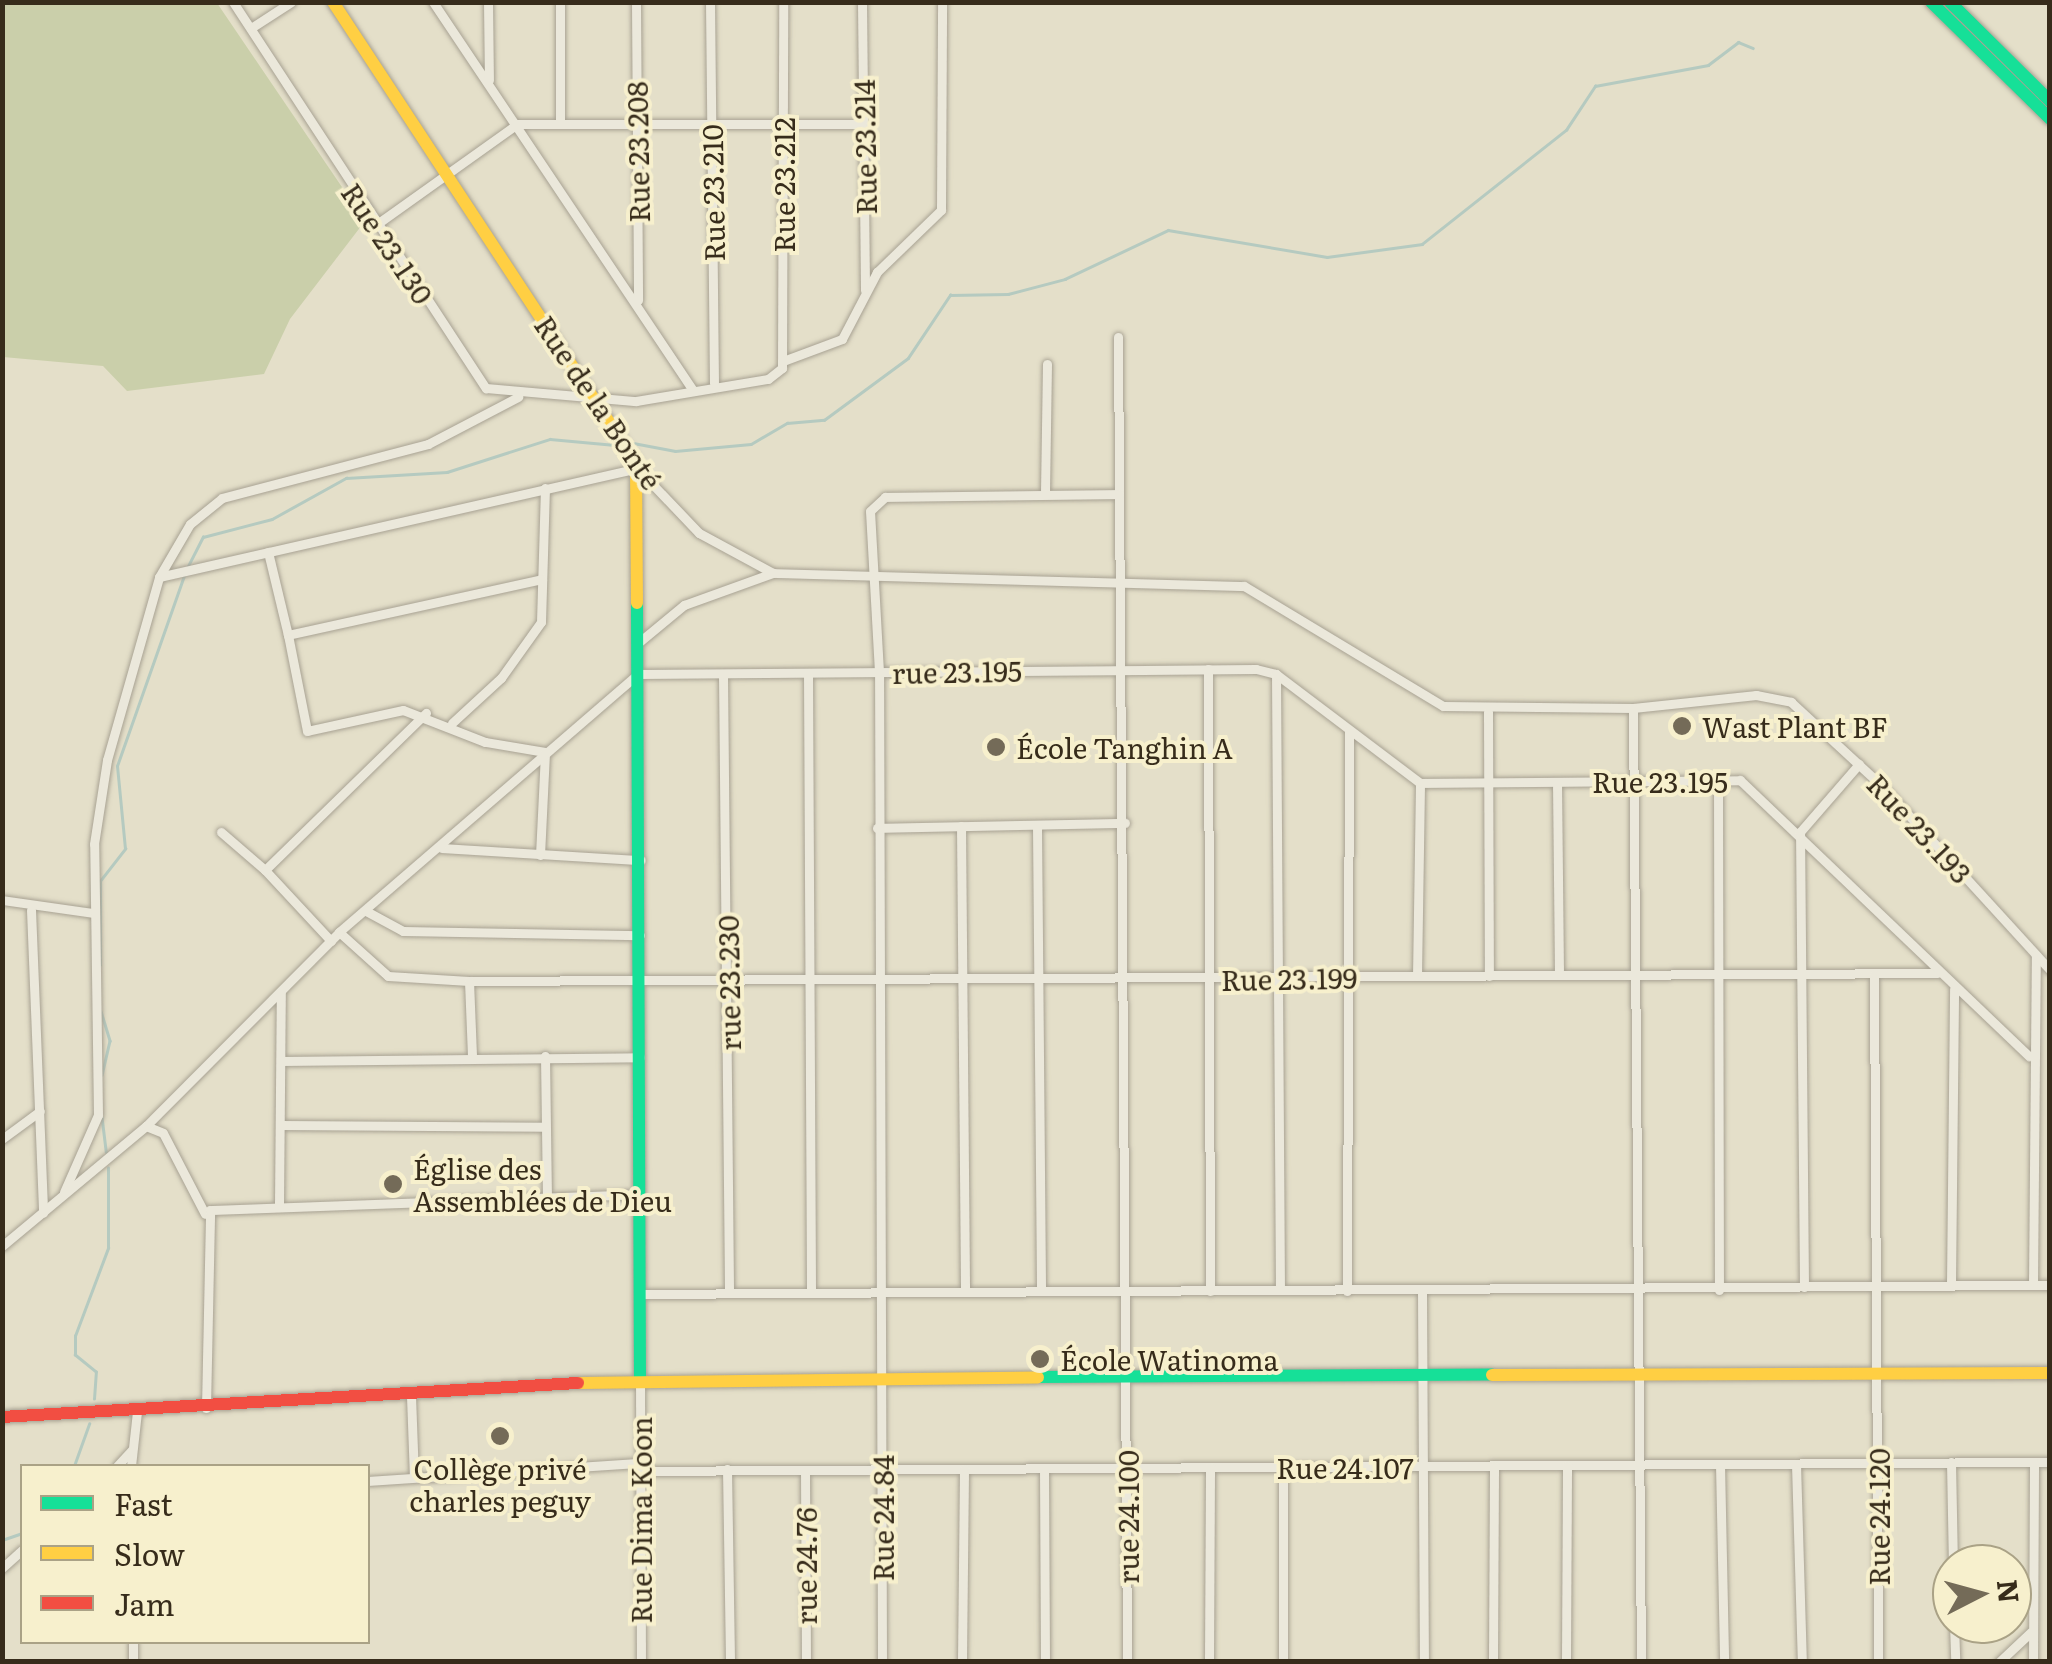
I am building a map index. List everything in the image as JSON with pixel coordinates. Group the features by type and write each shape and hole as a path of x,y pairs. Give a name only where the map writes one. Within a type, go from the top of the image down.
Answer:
{"street":[{"name":"Rue 23.130","path":"233,2 480,382 525,394 654,400 714,383 768,379 783,364 842,339 865,292"},
{"path":"251,28 291,2"},
{"name":"Rue de la Bonté","path":"333,2 597,398 636,463 700,534 773,572 875,580 1259,589 1421,699 1488,712 1780,699"},
{"path":"434,2 638,302 692,389"},
{"path":"488,2 490,83"},
{"path":"560,2 560,123"},
{"name":"Rue 23.208","path":"636,2 638,302"},
{"name":"Rue 23.210","path":"710,2 714,383"},
{"name":"Rue 23.212","path":"783,2 783,364"},
{"name":"Rue 23.214","path":"862,2 865,292"},
{"path":"865,292 941,210 942,2"},
{"path":"1931,2 2050,119"},
{"path":"1950,2 2050,101"},
{"path":"377,224 517,124 636,121 864,124"},
{"name":"rue 24.100","path":"1118,337 1128,978 1127,1662"},
{"path":"1047,364 1045,492 1119,494"},
{"path":"60,1198 98,1115 93,913 107,760 164,576 190,524 222,498 428,444 525,394"},
{"path":"164,576 545,488 636,463 641,860 640,1379"},
{"path":"452,722 537,628 545,488"},
{"name":"Rue 24.84","path":"882,1662 884,1293 875,499 1045,492"},
{"path":"268,552 307,731 384,710 426,713 452,722 484,742 545,752"},
{"path":"638,643 684,605 773,572"},
{"path":"288,635 542,579"},
{"name":"rue 23.195","path":"638,674 1122,670 1276,674"},
{"path":"1208,670 1210,1291"},
{"path":"808,673 812,1292"},
{"path":"2,1246 146,1126 339,932 442,848 545,752 638,674"},
{"name":"rue 23.230","path":"723,674 729,982 729,1293"},
{"path":"1276,674 1420,782 1417,976"},
{"path":"1276,674 1280,1290"},
{"name":"Rue 23.193","path":"1780,699 1802,708 1858,764 2050,970"},
{"path":"1633,708 1641,1662"},
{"path":"1488,712 1489,976"},
{"path":"265,870 426,713"},
{"path":"1348,1292 1349,730"},
{"path":"540,855 545,752"},
{"path":"1804,1287 1798,974 1800,832 1858,764"},
{"path":"1718,781 1719,1290"},
{"name":"Rue 23.195","path":"1420,782 1745,782 1800,832 1954,990 2029,1056"},
{"path":"1557,782 1558,976"},
{"path":"877,828 1125,823"},
{"path":"961,826 965,1291"},
{"path":"1037,826 1042,978 1041,1291"},
{"path":"221,832 265,870 331,941"},
{"path":"442,848 641,860"},
{"path":"2,900 31,910 93,913"},
{"path":"31,910 43,1213"},
{"path":"366,911 403,931 640,934"},
{"name":"Rue 23.199","path":"339,932 388,976 470,981 640,983 1937,972"},
{"path":"2032,1284 2029,1056 2036,955"},
{"name":"Rue 24.120","path":"1874,975 1878,1662"},
{"path":"470,981 472,1055"},
{"path":"1951,1284 1954,990"},
{"path":"278,1204 286,1061 281,992"},
{"path":"286,1061 472,1055 640,1057"},
{"path":"545,1056 547,1196"},
{"path":"2,1139 40,1112"},
{"path":"280,1125 544,1127"},
{"path":"146,1126 162,1133 204,1214 206,1408"},
{"path":"204,1214 278,1204 640,1194"},
{"path":"640,1294 1639,1291 1878,1284 2050,1285"},
{"path":"1422,1292 1424,1662"},
{"path":"2,1417 412,1396 640,1379 1125,1373 2050,1373"},
{"name":"Rue Dima Koon","path":"640,1379 641,1662"},
{"path":"412,1396 414,1477"},
{"path":"131,1464 137,1412"},
{"path":"119,1464 132,1450"},
{"path":"1951,1462 1953,1544"},
{"path":"2033,1662 2034,1462"},
{"name":"Rue 24.107","path":"370,1481 640,1467 1044,1470 1127,1466 2050,1462"},
{"path":"1720,1464 1724,1662"},
{"path":"1796,1464 1802,1662"},
{"path":"1494,1466 1494,1662"},
{"path":"1566,1662 1567,1466"},
{"path":"1209,1662 1210,1467"},
{"path":"1283,1468 1283,1662"},
{"path":"727,1469 730,1662"},
{"path":"962,1662 964,1469"},
{"name":"rue 24.76","path":"805,1470 806,1662"},
{"path":"1044,1470 1044,1662"},
{"path":"1999,1662 2019,1644"}],"green space":[{"path":"3,2 217,3 365,221 290,319 264,374 127,391 103,366 3,357"}],"waterway":[{"path":"628,442 675,451 751,444 787,423 824,420 908,358 950,295 1008,294 1065,279 1168,230 1327,257 1422,244 1566,130 1595,86 1708,65 1738,42 1753,48"},
{"path":"187,568 203,537 272,519 346,478 447,472 550,439 615,445"},
{"path":"100,965 100,881 125,849 117,766 184,576"},
{"path":"101,1011 110,1041 102,1075"},
{"path":"102,1117 106,1152"},
{"path":"94,1399 96,1372 75,1355 75,1336 108,1248 108,1168"},
{"path":"75,1464 89,1424"},
{"path":"2,1540 20,1534"}],"traffic: fast":[{"path":"1931,2 2050,119"},
{"path":"1950,2 2050,101"},
{"path":"637,603 640,1379"},
{"path":"1038,1377 1492,1375"}],"traffic: slow":[{"path":"333,2 636,463 637,603"},
{"path":"1492,1375 2050,1373"},
{"path":"578,1383 1038,1377"}],"traffic: jam":[{"path":"2,1417 578,1383"}],"place":[{"name":"Wast Plant BF","path":"1682,726"},
{"name":"École Tanghin A","path":"996,747"},
{"name":"Église des Assemblées de Dieu","path":"393,1184"},
{"name":"École Watinoma","path":"1040,1359"},
{"name":"Collège privé charles peguy","path":"500,1436"}]}
